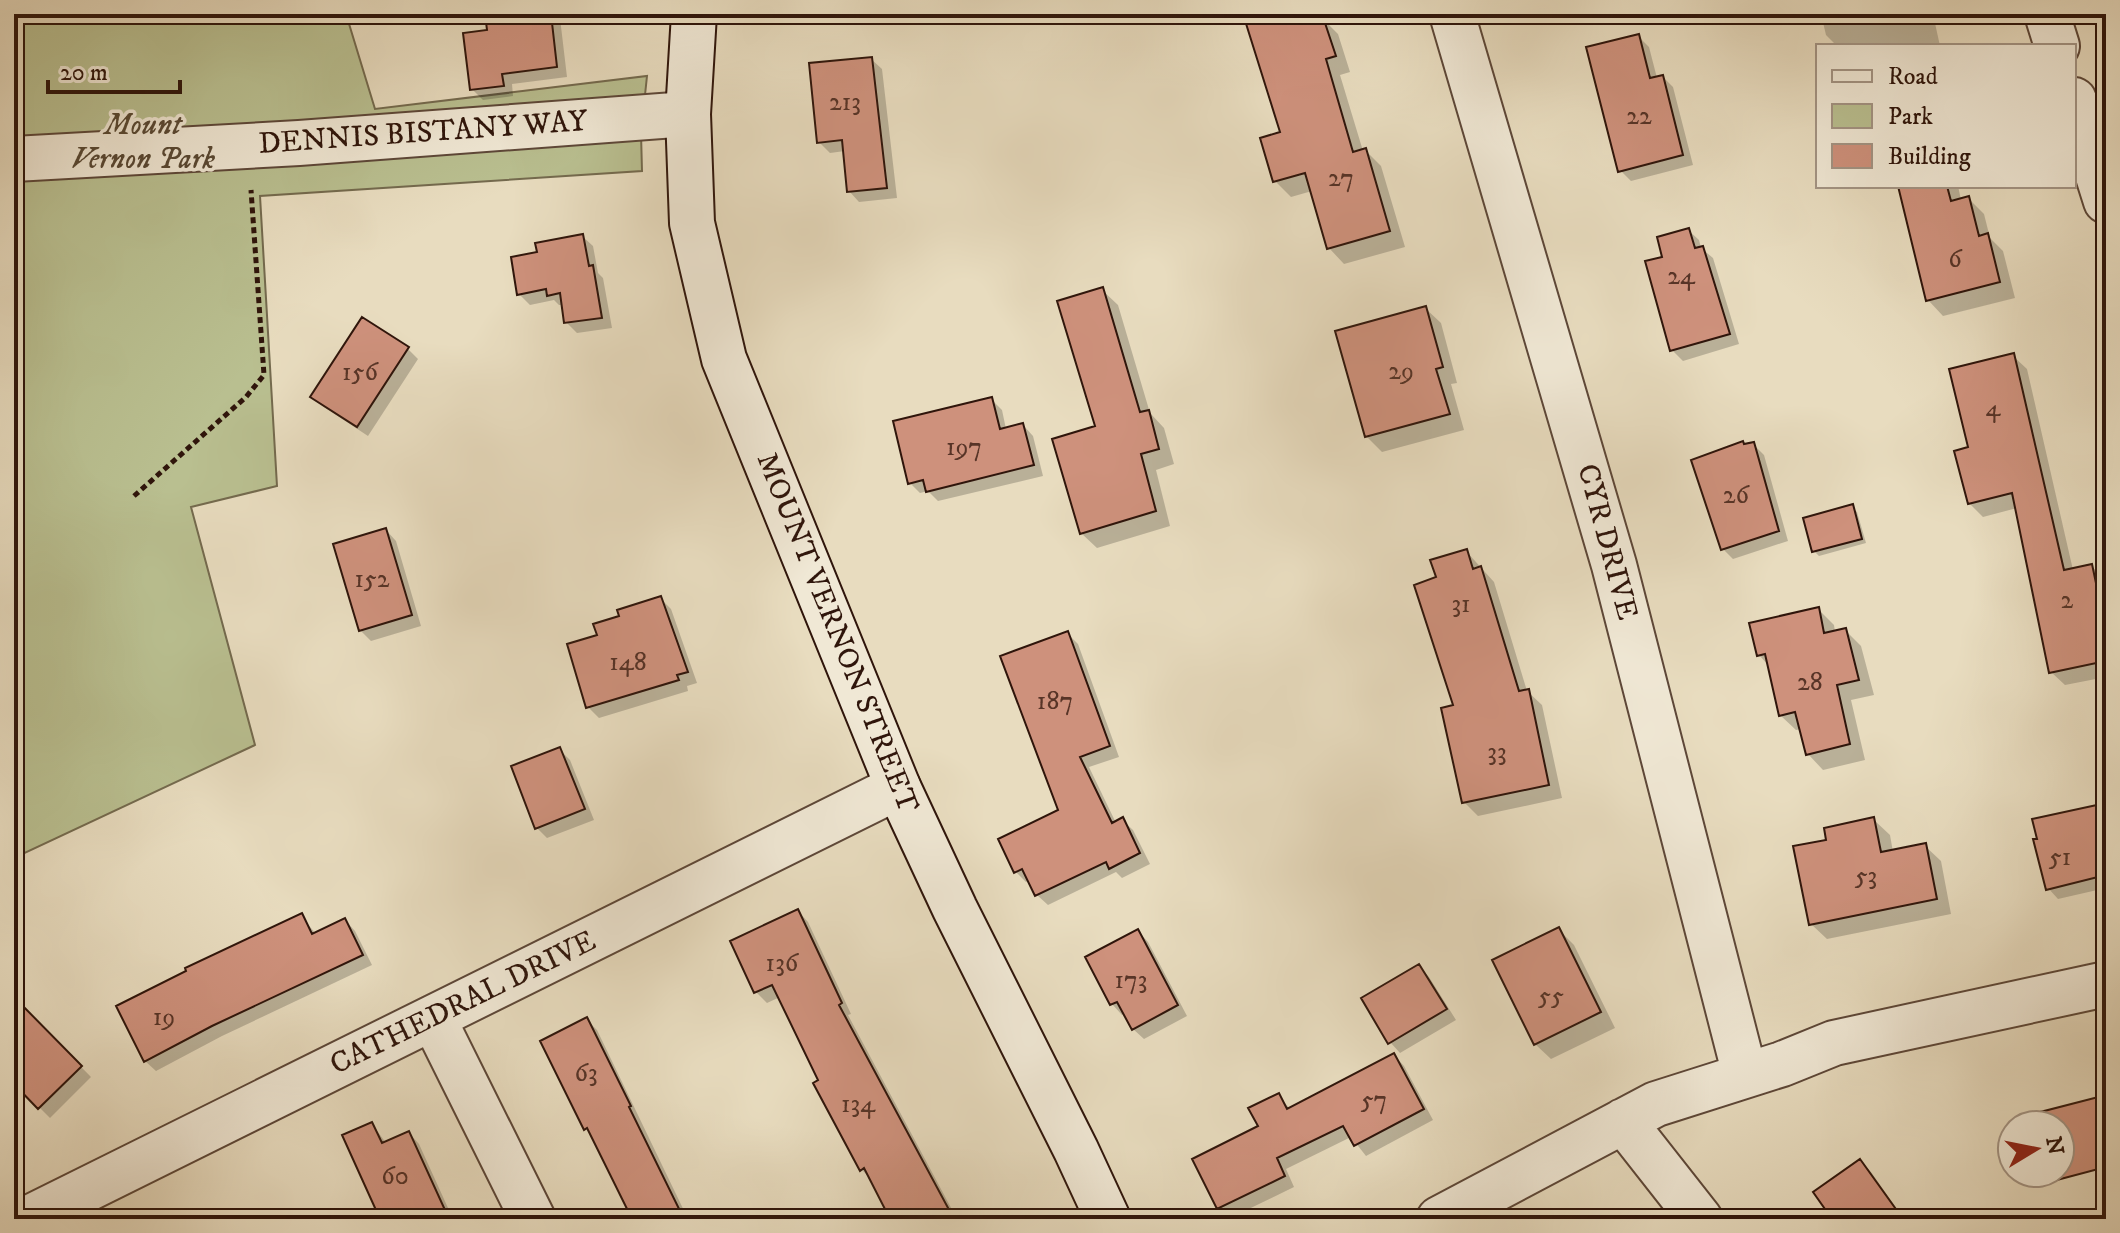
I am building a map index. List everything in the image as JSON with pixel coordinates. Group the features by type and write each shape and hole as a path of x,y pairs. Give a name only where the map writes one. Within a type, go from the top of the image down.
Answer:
{"street":[{"name":"MOUNT VERNON STREET","path":"694,14 688,114 692,223 724,359 898,787 1108,1219"},
{"name":"CYR DRIVE","path":"1452,14 1614,565 1745,1075"},
{"path":"2047,14 2056,44"},
{"path":"2076,106 2106,201"},
{"name":"DENNIS BISTANY WAY","path":"14,159 688,114"},
{"name":"CATHEDRAL DRIVE","path":"27,1219 898,787"},
{"path":"1439,1219 1656,1104 1834,1043 2106,984"},
{"path":"433,1018 533,1219"},
{"path":"1623,1121 1700,1219"}],"path":[{"path":"134,496 246,397 264,375 248,145"}],"green space":[{"name":"Mount Vernon Park","path":"14,14 346,14 375,109 647,76 641,133 642,171 260,196 277,486 191,507 255,745 14,858"}],"building":[{"path":"485,14 551,14 557,67 502,74 504,86 470,90 463,33 487,30"},
{"path":"1243,14 1322,14 1336,56 1326,59 1353,152 1366,148 1390,231 1327,249 1305,173 1273,182 1260,138 1280,132"},
{"path":"1639,34 1650,78 1663,75 1683,155 1618,172 1586,47"},
{"path":"872,57 887,188 847,192 842,140 817,143 809,63"},
{"path":"1898,188 1948,188 1951,201 1969,196 1979,236 1988,233 2000,282 1926,301"},
{"path":"1689,228 1695,248 1703,246 1730,334 1670,351 1645,261 1662,257 1657,237"},
{"path":"583,234 589,266 593,265 602,318 564,323 560,293 547,296 546,289 517,295 511,257 537,252 535,243"},
{"path":"1103,287 1140,412 1149,410 1159,449 1141,454 1156,511 1080,534 1052,439 1095,426 1057,301"},
{"path":"1426,306 1443,367 1436,369 1450,414 1365,437 1335,331"},
{"path":"362,317 409,347 357,427 310,397"},
{"path":"2014,353 2064,570 2092,564 2106,631 2106,661 2049,673 2012,493 1968,504 1954,451 1968,447 1949,369"},
{"path":"992,397 1000,429 1023,423 1034,465 926,492 923,480 908,484 893,421"},
{"path":"1743,441 1744,444 1754,442 1779,531 1721,550 1691,460"},
{"path":"1853,504 1862,539 1812,552 1803,518"},
{"path":"386,528 412,615 359,631 333,544"},
{"path":"1467,549 1473,569 1481,566 1519,691 1529,689 1549,785 1462,803 1441,708 1453,705 1414,585 1436,577 1430,560"},
{"path":"661,596 688,672 677,675 679,680 586,708 567,644 597,635 593,624 619,616 617,610"},
{"path":"1819,607 1824,633 1846,628 1859,680 1837,685 1850,744 1806,755 1795,712 1779,716 1765,654 1757,656 1749,623"},
{"path":"1068,631 1110,746 1080,757 1112,823 1123,817 1140,853 1109,869 1106,862 1035,896 1022,869 1014,873 998,839 1058,810 1000,656"},
{"path":"560,747 585,809 535,829 511,766"},
{"path":"2106,803 2106,875 2046,890 2033,839 2037,839 2032,819"},
{"path":"1874,817 1881,852 1926,843 1937,899 1809,925 1793,846 1826,840 1824,828"},
{"path":"798,909 842,1003 839,1005 954,1219 890,1219 864,1168 860,1171 813,1083 818,1080 772,985 754,993 730,941"},
{"path":"302,913 312,934 345,918 363,955 212,1026 144,1062 116,1006 186,971 185,968"},
{"path":"1559,927 1601,1012 1534,1045 1492,960"},
{"path":"1138,929 1178,1005 1132,1030 1117,1002 1110,1005 1085,957"},
{"path":"1419,964 1447,1009 1388,1044 1361,998"},
{"path":"14,997 82,1066 38,1109 14,1084"},
{"path":"587,1017 684,1219 632,1219 540,1041"},
{"path":"1394,1053 1424,1109 1354,1146 1343,1126 1277,1158 1285,1176 1217,1209 1192,1159 1258,1126 1248,1108 1279,1093 1287,1109"},
{"path":"2106,1095 2106,1167 2076,1175 2076,1109 2052,1109"},
{"path":"372,1122 382,1143 409,1131 445,1210 425,1219 380,1219 342,1135"},
{"path":"1860,1159 1903,1219 1832,1219 1813,1192"}]}
